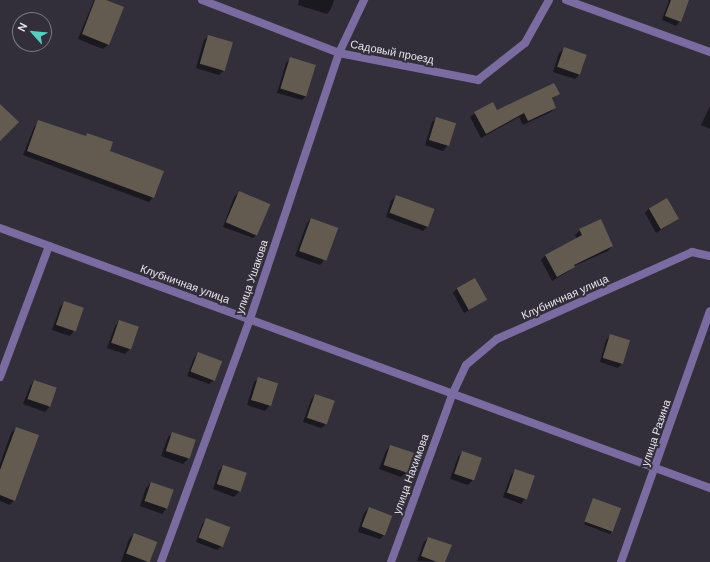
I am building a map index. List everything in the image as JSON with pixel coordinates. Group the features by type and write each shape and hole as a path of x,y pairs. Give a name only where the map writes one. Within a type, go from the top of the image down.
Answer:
{"street":[{"name":"Садовый проезд","path":"202,0 339,53 478,80 525,43 549,0"},
{"name":"улица Ушакова","path":"161,562 250,320 339,53 364,0"},
{"path":"566,0 710,52"},
{"name":"Клубничная улица","path":"0,228 710,488"},
{"path":"0,377 48,246"},
{"name":"Клубничная улица","path":"452,394 466,365 497,339 692,252 710,256"},
{"name":"улица Разина","path":"621,562 656,468 710,311"},
{"name":"улица Нахимова","path":"391,562 452,394"}],"building":[{"path":"95,0 106,0 124,7 109,45 82,34"},
{"path":"671,0 689,0 681,22 665,16"},
{"path":"208,35 233,42 225,71 200,64"},
{"path":"564,47 587,55 580,75 557,67"},
{"path":"290,57 316,65 306,96 280,89"},
{"path":"554,83 560,94 552,98 556,108 528,121 524,113 486,134 474,112 493,102 497,110"},
{"path":"0,104 19,122 0,141"},
{"path":"436,117 456,123 449,146 429,140"},
{"path":"38,120 86,136 87,133 113,142 110,151 164,171 154,198 27,151"},
{"path":"239,191 270,204 257,236 226,222"},
{"path":"396,195 435,209 428,227 390,213"},
{"path":"667,198 679,219 661,229 649,208"},
{"path":"311,218 338,228 326,261 299,251"},
{"path":"601,219 613,246 574,265 575,267 557,277 545,255 582,235 579,229"},
{"path":"475,278 487,300 469,310 457,288"},
{"path":"64,301 84,308 76,331 56,325"},
{"path":"119,320 139,327 131,350 111,343"},
{"path":"610,334 630,340 623,364 603,358"},
{"path":"198,352 222,361 215,381 190,372"},
{"path":"258,377 278,383 271,406 251,400"},
{"path":"34,380 57,388 50,407 27,399"},
{"path":"315,394 335,401 327,424 307,418"},
{"path":"16,427 39,435 15,501 0,495 0,470"},
{"path":"172,432 196,440 190,459 166,451"},
{"path":"390,445 414,453 407,473 384,465"},
{"path":"462,451 482,458 474,481 454,474"},
{"path":"223,465 247,473 241,492 217,484"},
{"path":"515,469 535,476 527,499 507,493"},
{"path":"151,482 174,490 167,509 144,501"},
{"path":"593,498 621,508 613,532 584,521"},
{"path":"369,507 392,516 385,536 361,527"},
{"path":"206,518 230,527 223,547 198,538"},
{"path":"134,533 157,542 150,562 126,554"},
{"path":"428,537 452,545 445,562 437,562 421,556"}]}
